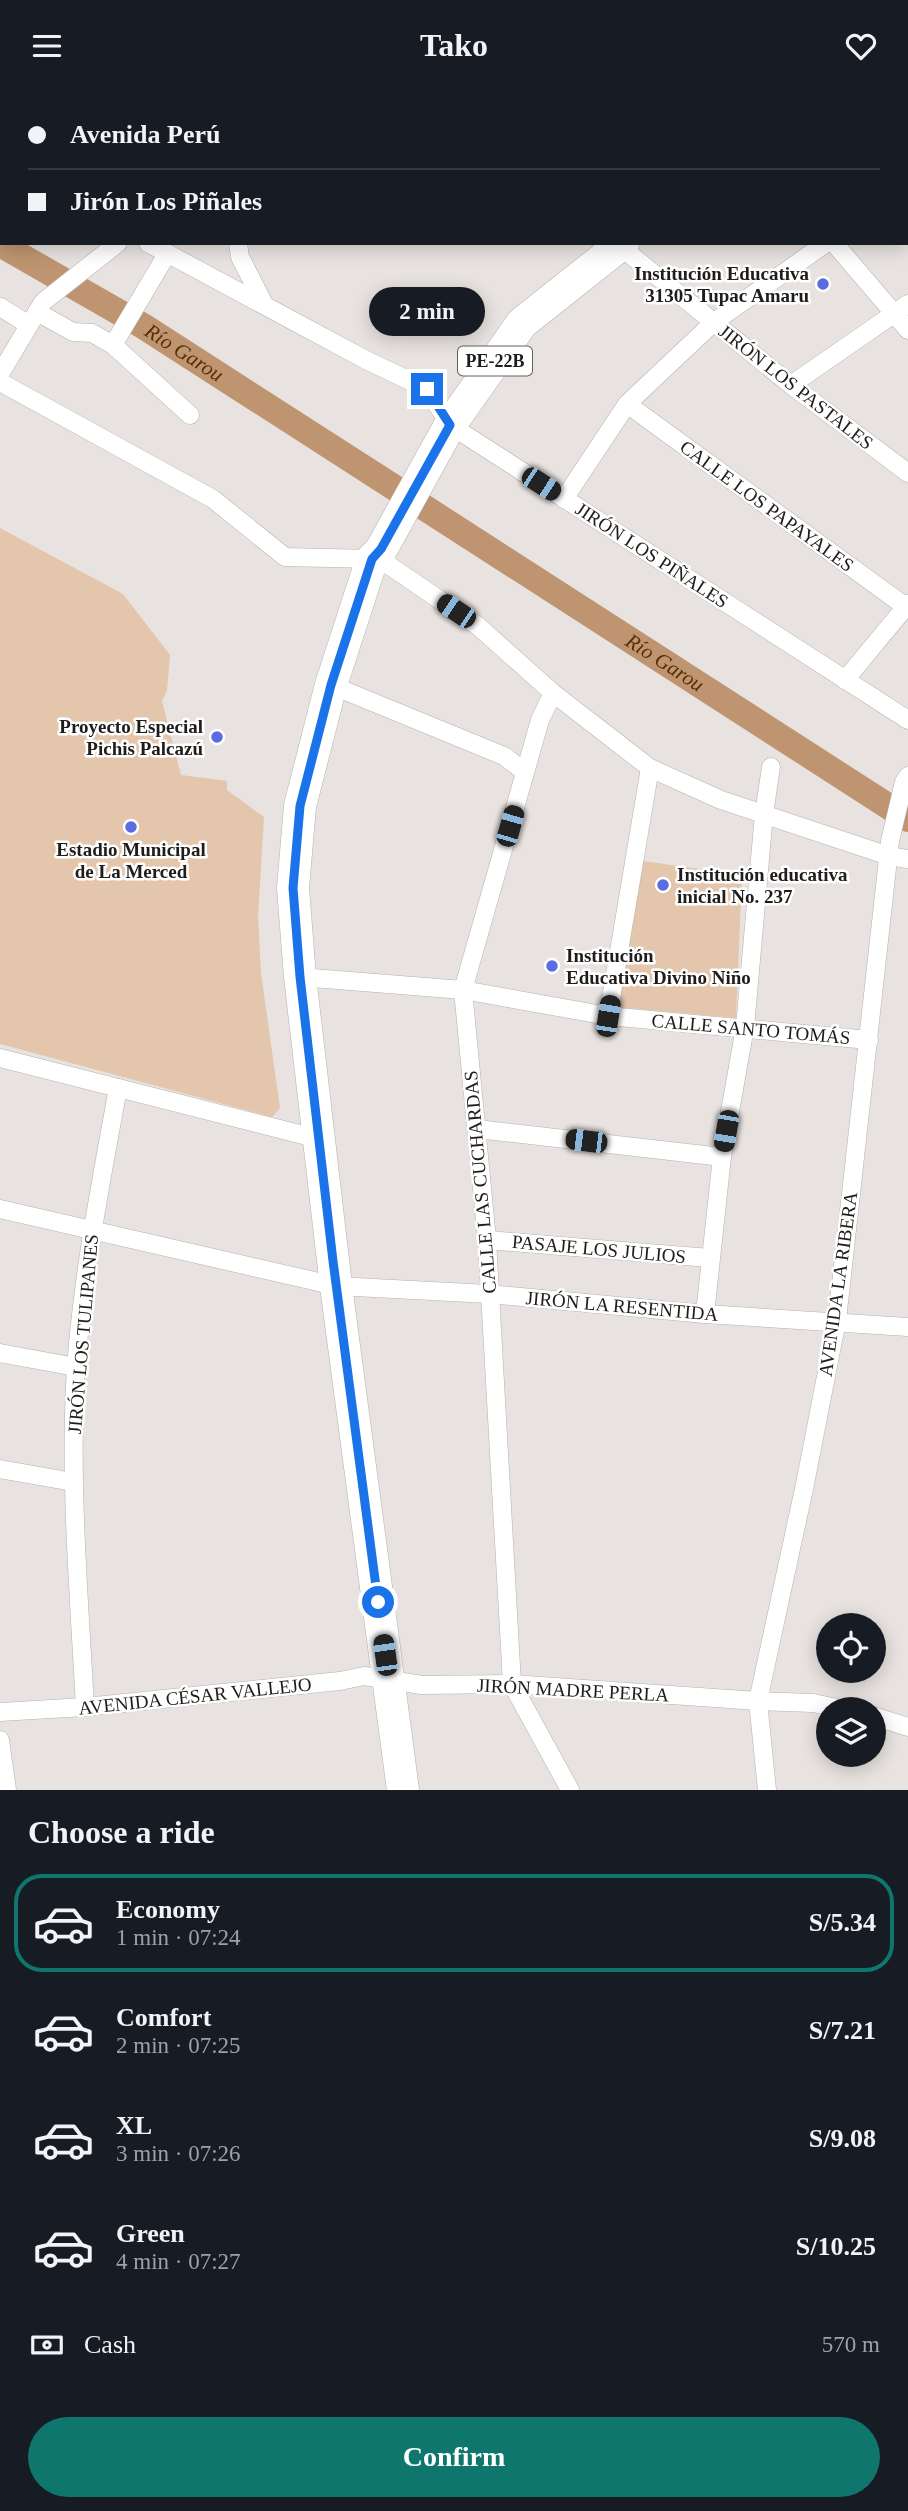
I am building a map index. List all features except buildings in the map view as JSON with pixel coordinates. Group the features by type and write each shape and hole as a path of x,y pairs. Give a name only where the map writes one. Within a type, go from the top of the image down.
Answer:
{"highway":[{"name":"PE-22B","path":"403,1790 336,1286 300,977 293,888 300,806 331,685 372,559 381,549 450,425 522,323 618,245"}],"street":[{"path":"0,374 43,302 115,245"},
{"name":"JIRÓN LOS PIÑALES","path":"151,245 366,360 427,389 450,425 908,720"},
{"path":"237,245 240,257 264,304"},
{"name":"JIRÓN LOS PASTALES","path":"620,245 791,385 908,473"},
{"path":"564,499 627,404 713,322 823,245"},
{"path":"836,245 901,309 908,330"},
{"path":"113,345 167,254"},
{"path":"0,307 73,332 92,333 113,345 190,415"},
{"path":"791,385 901,309"},
{"path":"73,332 172,398"},
{"path":"0,382 213,499 285,557 372,559 390,566 478,627 552,693 650,768 721,800 889,848 908,859"},
{"name":"CALLE LOS PAPAYALES","path":"627,404 907,605"},
{"path":"845,680 907,605"},
{"path":"331,685 504,756 525,772"},
{"name":"CALLE LAS CUCHARDAS","path":"512,1683 487,1240 463,990 540,720 552,693"},
{"path":"705,1314 722,1157 745,1027 764,814 771,767"},
{"path":"608,1016 650,768"},
{"name":"AVENIDA LA RIBERA","path":"767,1790 758,1701 805,1484 836,1320 889,848 906,779"},
{"name":"CALLE SANTO TOMÁS","path":"300,977 463,990 608,1016 869,1040"},
{"path":"0,1058 319,1139"},
{"name":"JIRÓN LOS TULIPANES","path":"85,1707 73,1482 76,1367 91,1231 118,1088"},
{"path":"477,1129 722,1157"},
{"name":"JIRÓN LA RESENTIDA","path":"0,1209 336,1286 489,1294 705,1314 836,1320 908,1327"},
{"name":"PASAJE LOS JULIOS","path":"487,1240 710,1258"},
{"path":"0,1353 76,1367"},
{"path":"0,1469 73,1482"},
{"name":"AVENIDA CÉSAR VALLEJO","path":"0,1712 85,1707 340,1681 364,1676 388,1681"},
{"name":"JIRÓN MADRE PERLA","path":"388,1681 422,1685 512,1683 816,1704"},
{"path":"512,1683 570,1790"},
{"path":"886,1720 908,1727"},
{"path":"0,1739 7,1790"}],"shaded area":[{"name":"Estadio Municipal de La Merced","path":"0,528 123,594 170,655 167,691 162,701 181,775 227,781 227,790 264,817 258,916 261,973 280,1108 272,1117 0,1044"},
{"path":"643,861 742,875 736,1018 616,1007"}],"waterway":[{"name":"Río Garou","path":"2,245 143,326 398,490"},
{"name":"Río Garou","path":"422,506 908,819"}],"place":[{"name":"Institución Educativa 31305 Tupac Amaru","path":"823,284"},
{"name":"Proyecto Especial Pichis Palcazú","path":"217,737"},
{"name":"Estadio Municipal de La Merced","path":"131,827"},
{"name":"Institución educativa inicial No. 237","path":"663,885"},
{"name":"Institución Educativa Divino Niño","path":"552,966"}],"route":[{"path":"378,1602 333,1261 300,977 293,888 300,806 331,685 372,559 381,549 450,425 427,389"}]}
